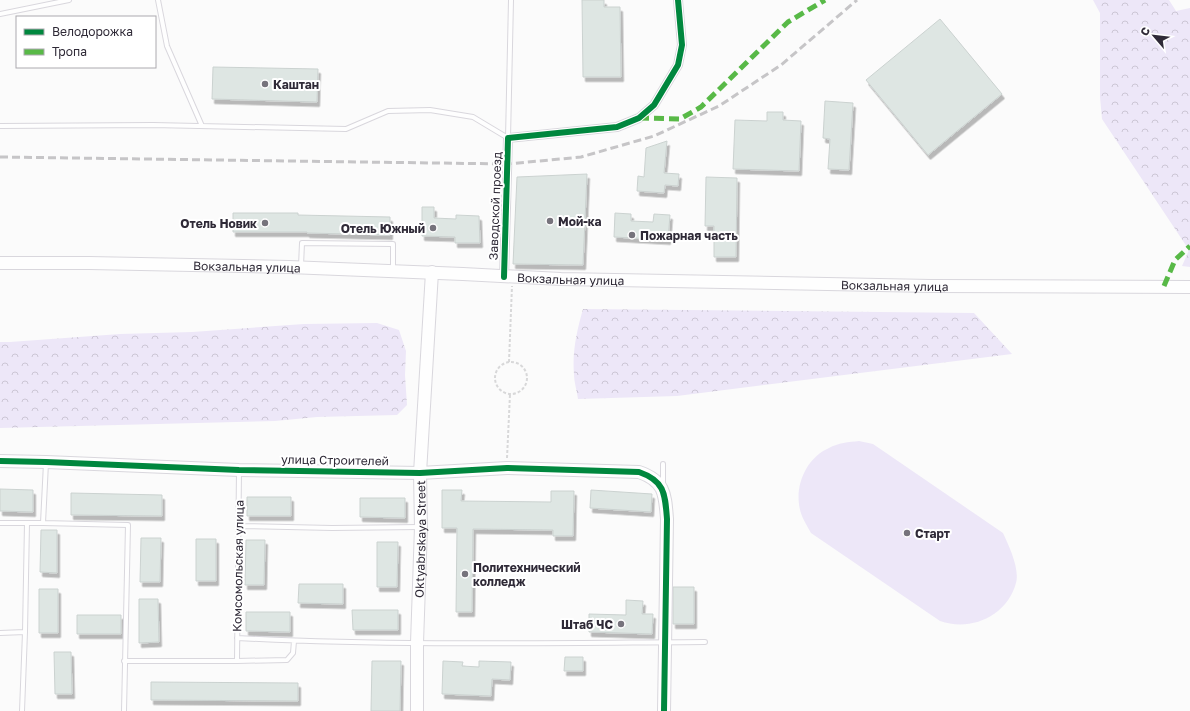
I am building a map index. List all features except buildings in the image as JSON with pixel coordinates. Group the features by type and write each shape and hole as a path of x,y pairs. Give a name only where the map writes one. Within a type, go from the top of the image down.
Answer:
{"street":[{"name":"Заводской проезд","path":"508,277 508,138 617,127 639,118 654,105 678,65 682,45 678,0"},
{"name":"Вокзальная улица","path":"0,263 89,263 301,268 432,272 561,280 916,286 1190,286"},
{"name":"Oktyabrskaya Street","path":"418,711 417,643 420,473 432,272"},
{"name":"улица Строителей","path":"0,461 239,470 420,473 507,468 638,472 654,479 663,489"},
{"path":"663,489 668,519 664,711"}],"lane":[{"path":"0,14 69,0"},
{"path":"158,0 167,46 202,126"},
{"path":"0,126 202,126 346,129 388,111 430,110 473,117 508,138 511,0"},
{"path":"301,268 302,243 393,244 393,271"},
{"path":"43,523 46,462"},
{"path":"662,464 663,489"},
{"name":"Комсомольская улица","path":"237,661 239,470"},
{"path":"638,472 651,473"},
{"path":"657,473 663,474"},
{"path":"0,523 128,525 124,711"},
{"path":"22,711 27,523"},
{"path":"239,526 332,528 420,527"},
{"path":"0,633 25,632"},
{"path":"237,638 294,641 417,643 705,642"},
{"path":"124,661 287,660 293,653 294,641"}],"path":[{"path":"508,277 509,362"},
{"path":"509,362 519,365 525,373 526,378 526,383 520,391 510,394 500,390 497,386 495,376 500,367 509,362"},
{"path":"507,468 510,394"}],"green space":[{"path":"1093,0 1169,0 1176,11 1190,8 1190,267 1182,266 1189,250 1102,119 1100,97 1100,13"},
{"path":"583,309 974,313 1012,354 677,396 578,399 574,377 574,349"},
{"path":"377,323 399,330 406,351 405,375 407,405 397,415 317,417 275,421 0,428 0,342 120,334 192,332 304,324"},
{"name":"Старт","path":"859,441 873,444 1003,533 1015,564 1017,577 1011,595 1005,604 996,612 975,623 952,624 940,621 811,533 802,516 799,504 799,487 805,471 815,457 829,448 847,442"}],"railway":[{"path":"0,157 508,164 581,157 654,136 719,106 781,65 857,0"}],"marked path":[{"path":"639,118 680,119 701,107 788,22 825,0"},
{"path":"1164,286 1175,260 1190,246"}],"cycle path":[{"path":"504,277 508,138 617,127 639,118 654,105 678,65 682,45 678,0"},
{"path":"0,461 239,470 420,473 507,468 639,472 648,476 659,484 664,496 667,519 664,711"}],"place":[{"name":"Каштан","path":"265,84"},
{"name":"Мой-ка","path":"550,221"},
{"name":"Отель Новик","path":"265,223"},
{"name":"Отель Южный","path":"433,228"},
{"name":"Пожарная часть","path":"632,235"},
{"name":"Старт","path":"907,533"},
{"name":"Политехнический колледж","path":"465,574"},
{"name":"Штаб ЧС","path":"621,624"}]}
